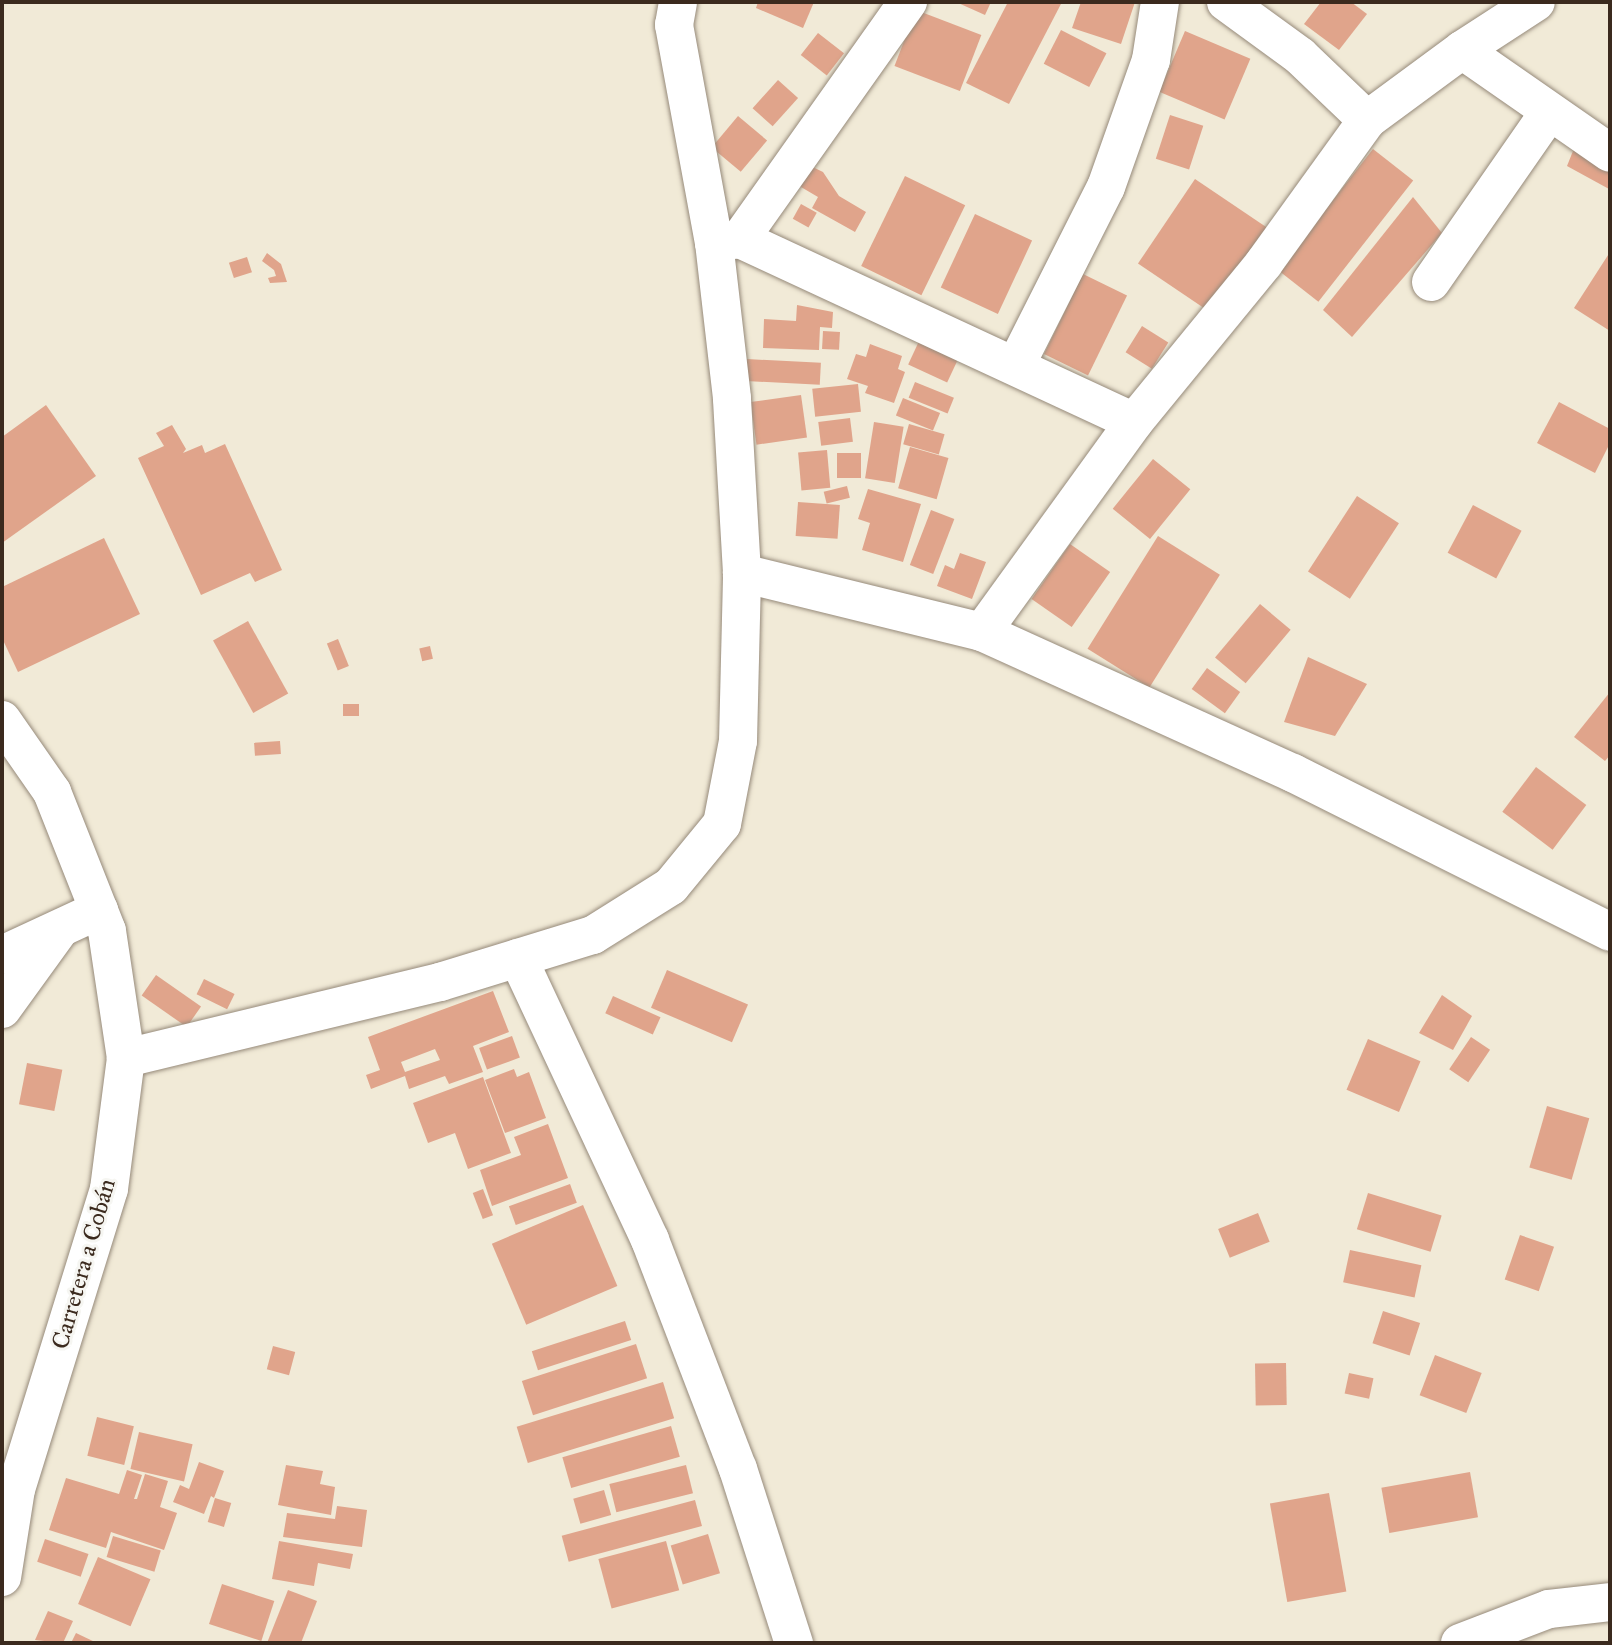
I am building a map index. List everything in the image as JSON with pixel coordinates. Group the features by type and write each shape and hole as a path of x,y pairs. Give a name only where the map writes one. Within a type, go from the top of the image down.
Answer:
{"street":[{"path":"126,1058 440,982 593,935 671,886 722,824 738,741 741,573 727,241 674,25 678,2"},
{"path":"727,241 908,2"},
{"path":"1016,365 1106,187 1151,60 1160,2"},
{"path":"1226,2 1300,56 1367,120"},
{"path":"982,632 1134,422 1265,263 1367,120 1462,50 1536,2"},
{"path":"1462,50 1610,153"},
{"path":"1431,282 1549,111"},
{"path":"727,241 1016,365 1134,422"},
{"path":"741,573 982,632 1293,773 1609,930"},
{"name":"Carretera a Cobán","path":"2,720 52,792 107,931 126,1058 109,1188 16,1489 2,1577"},
{"path":"2,955 99,910"},
{"path":"2,1009 61,927"},
{"path":"518,958 650,1240 738,1469 794,1643"},
{"path":"1460,1643 1549,1609 1610,1602"}],"building":[{"path":"758,2 814,2 803,28 756,8"},
{"path":"956,2 991,2 985,15"},
{"path":"1008,2 1062,2 1009,104 966,83"},
{"path":"1081,2 1135,2 1121,44 1072,28"},
{"path":"1321,2 1351,2 1367,14 1339,50 1304,24"},
{"path":"916,10 981,35 960,91 894,66"},
{"path":"1061,30 1106,53 1089,87 1044,64"},
{"path":"1185,31 1250,59 1225,119 1159,92"},
{"path":"818,33 844,53 827,75 801,55"},
{"path":"778,80 798,98 773,126 753,108"},
{"path":"1170,115 1203,126 1189,170 1156,159"},
{"path":"738,116 767,140 741,172 712,147"},
{"path":"1575,146 1610,168 1609,189 1567,166"},
{"path":"1373,149 1413,180 1318,302 1278,270"},
{"path":"800,161 823,172 839,196 866,212 855,232 812,208 818,197 789,180"},
{"path":"905,176 965,205 921,295 861,266"},
{"path":"1195,179 1268,228 1211,313 1138,264"},
{"path":"1413,197 1442,233 1352,337 1323,310"},
{"path":"801,204 817,213 809,228 793,219"},
{"path":"975,214 1032,241 998,314 941,287"},
{"path":"1610,252 1610,331 1574,308"},
{"path":"267,253 281,264 287,282 270,283 268,278 276,276 274,270 262,261"},
{"path":"247,257 252,272 234,278 229,263"},
{"path":"1083,274 1127,295 1088,375 1044,354"},
{"path":"797,305 833,312 832,328 820,327 819,350 763,348 764,319 796,321"},
{"path":"1142,326 1168,342 1152,369 1126,352"},
{"path":"823,331 840,332 839,350 822,349"},
{"path":"920,339 959,357 947,383 908,364"},
{"path":"870,344 902,356 898,369 905,372 894,403 865,393 868,386 847,379 856,354 866,357"},
{"path":"747,359 821,363 820,385 746,381"},
{"path":"915,382 954,398 948,413 909,398"},
{"path":"858,384 861,412 815,417 812,389"},
{"path":"801,395 807,438 756,445 750,402"},
{"path":"903,398 940,413 933,431 896,416"},
{"path":"1559,402 1610,429 1610,443 1595,473 1537,443"},
{"path":"46,405 96,476 2,543 2,437"},
{"path":"850,418 853,442 821,446 818,422"},
{"path":"874,422 904,427 895,483 865,478"},
{"path":"909,424 945,434 939,454 903,444"},
{"path":"172,425 186,449 183,453 202,445 205,453 225,444 282,570 255,582 250,573 201,595 138,458 164,446 156,433"},
{"path":"910,447 948,458 937,499 898,488"},
{"path":"827,450 830,488 801,490 798,453"},
{"path":"837,453 861,453 861,478 837,478"},
{"path":"1153,459 1190,489 1150,539 1113,509"},
{"path":"847,486 850,498 827,503 824,492"},
{"path":"868,489 921,504 903,562 862,550 870,523 858,519"},
{"path":"1357,496 1399,523 1350,599 1308,571"},
{"path":"798,502 840,505 838,539 796,536"},
{"path":"1473,505 1522,531 1496,579 1448,553"},
{"path":"931,510 954,519 933,574 910,565"},
{"path":"1158,536 1220,575 1149,687 1088,649"},
{"path":"104,538 140,614 18,672 2,638 2,587"},
{"path":"1070,544 1110,572 1072,627 1032,599"},
{"path":"960,553 986,562 972,599 937,586 945,565 954,569"},
{"path":"1260,604 1291,630 1246,683 1215,658"},
{"path":"248,621 288,694 253,713 213,640"},
{"path":"338,639 349,666 338,670 327,643"},
{"path":"430,646 433,659 422,661 419,648"},
{"path":"1308,657 1367,684 1335,736 1284,722"},
{"path":"1207,668 1240,692 1225,713 1192,689"},
{"path":"1610,692 1610,755 1605,761 1574,737"},
{"path":"343,704 359,704 359,716 343,716"},
{"path":"280,741 281,754 255,756 254,743"},
{"path":"1536,767 1586,805 1553,850 1502,812"},
{"path":"667,970 748,1004 732,1042 651,1008"},
{"path":"156,975 201,1007 187,1027 142,995"},
{"path":"204,979 235,994 227,1009 197,994"},
{"path":"493,991 509,1032 473,1046 483,1072 449,1084 445,1076 409,1089 405,1076 371,1089 366,1075 380,1070 368,1037","holes":["435,1049 440,1060 405,1072 401,1062"]},
{"path":"1442,995 1472,1016 1453,1050 1419,1033"},
{"path":"613,996 661,1017 653,1035 605,1013"},
{"path":"512,1036 520,1058 487,1070 479,1048"},
{"path":"1471,1037 1490,1050 1468,1082 1449,1069"},
{"path":"1368,1039 1420,1061 1399,1112 1347,1090"},
{"path":"27,1063 62,1070 54,1111 19,1104"},
{"path":"514,1069 517,1077 529,1072 546,1118 505,1133 485,1080"},
{"path":"483,1077 511,1153 468,1169 455,1133 428,1143 413,1103"},
{"path":"1547,1106 1589,1118 1572,1180 1529,1168"},
{"path":"548,1124 568,1178 492,1206 480,1170 521,1155 514,1137"},
{"path":"570,1184 577,1203 516,1225 509,1206"},
{"path":"483,1189 493,1215 483,1219 473,1193"},
{"path":"1368,1193 1442,1216 1431,1252 1357,1229"},
{"path":"583,1205 617,1286 526,1325 492,1244"},
{"path":"1258,1213 1270,1242 1230,1258 1218,1229"},
{"path":"1520,1235 1554,1247 1539,1291 1505,1279"},
{"path":"1350,1250 1421,1265 1415,1297 1343,1282"},
{"path":"1383,1311 1420,1323 1410,1355 1372,1343"},
{"path":"625,1321 631,1340 538,1370 532,1351"},
{"path":"636,1344 647,1378 533,1415 522,1381"},
{"path":"273,1346 295,1352 289,1375 267,1369"},
{"path":"1435,1355 1482,1373 1466,1413 1420,1395"},
{"path":"1286,1363 1287,1405 1256,1406 1255,1364"},
{"path":"1349,1373 1373,1378 1369,1399 1345,1394"},
{"path":"663,1382 674,1418 528,1463 517,1427"},
{"path":"97,1417 134,1426 124,1465 87,1456"},
{"path":"671,1426 680,1457 571,1488 562,1457"},
{"path":"139,1432 193,1444 184,1481 130,1469"},
{"path":"199,1462 224,1471 214,1498 211,1496 204,1514 173,1502 180,1485 189,1489"},
{"path":"286,1465 323,1471 320,1484 335,1487 331,1515 278,1505"},
{"path":"686,1465 693,1493 616,1512 609,1484"},
{"path":"127,1470 142,1475 134,1499 137,1499 145,1474 168,1481 160,1507 177,1513 164,1550 111,1532 106,1548 49,1530 66,1478 119,1494"},
{"path":"1470,1472 1478,1517 1389,1533 1381,1488"},
{"path":"604,1490 611,1515 580,1524 573,1499"},
{"path":"1329,1493 1346,1591 1287,1602 1270,1503"},
{"path":"215,1498 231,1503 224,1527 208,1522"},
{"path":"695,1500 702,1526 569,1562 562,1536"},
{"path":"337,1506 367,1510 362,1547 283,1537 287,1513 335,1519"},
{"path":"708,1534 720,1573 683,1585 671,1545"},
{"path":"113,1536 161,1551 154,1572 107,1557"},
{"path":"45,1539 88,1554 81,1577 37,1562"},
{"path":"279,1541 353,1554 350,1569 318,1563 314,1586 272,1579"},
{"path":"666,1541 679,1590 612,1608 598,1559"},
{"path":"98,1557 150,1579 131,1626 78,1604"},
{"path":"222,1584 274,1601 261,1641 209,1624"},
{"path":"288,1590 317,1601 301,1643 267,1643"},
{"path":"48,1611 73,1621 63,1643 35,1640"},
{"path":"76,1633 97,1643 71,1643"}]}
